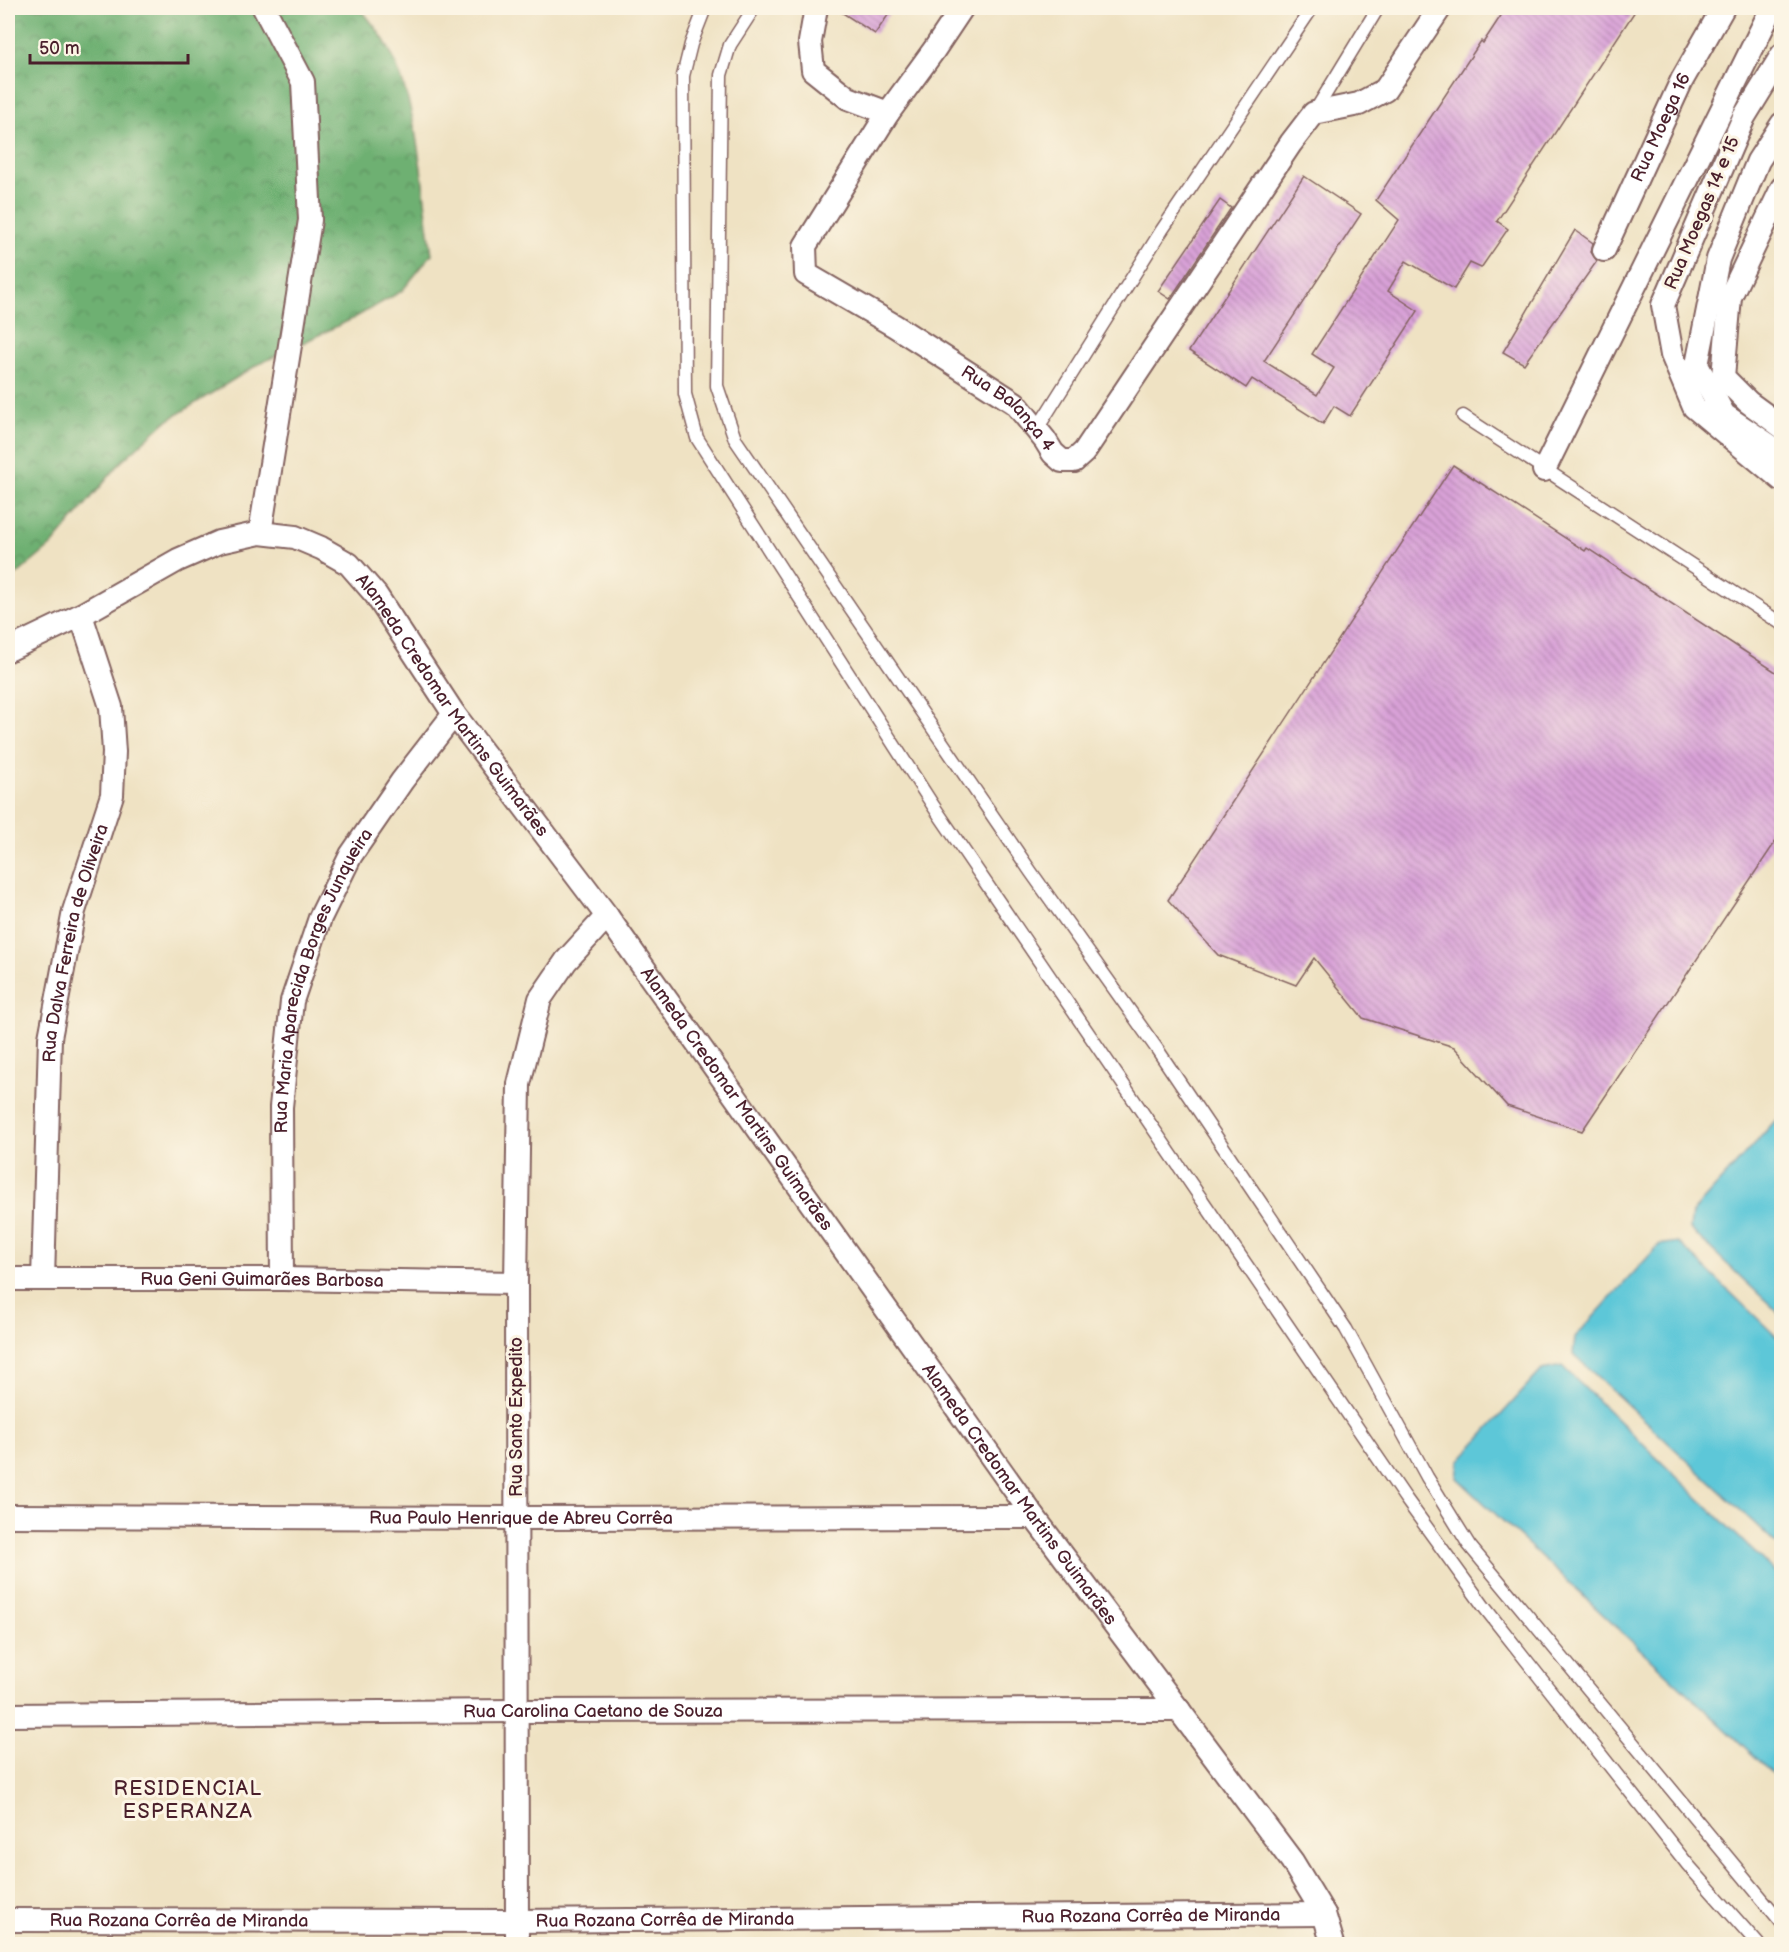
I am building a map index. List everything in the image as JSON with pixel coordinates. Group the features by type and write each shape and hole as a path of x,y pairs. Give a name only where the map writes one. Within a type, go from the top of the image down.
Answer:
{"street":[{"path":"260,533 310,220 303,82 264,8"},
{"path":"816,8 810,42 813,70 848,98 888,113 962,8"},
{"path":"1314,113 1359,104 1385,90 1440,8"},
{"name":"Rua Moega 16","path":"1604,250 1682,80 1723,8"},
{"path":"1544,470 1772,8"},
{"name":"Rua Moegas 14 e 15","path":"1782,55 1744,117 1663,305 1672,355 1694,406 1782,480"},
{"name":"Rua Balança 4","path":"888,113 805,246 806,274 1016,403 1053,453 1062,461 1074,461 1084,452 1291,143 1314,113"},
{"path":"1782,124 1758,161 1718,260 1697,365 1724,415 1782,454"},
{"path":"1782,188 1730,297 1723,377 1748,402 1782,427"},
{"name":"Alameda Credomar Martins Guimarães","path":"8,650 81,615 178,560 219,542 260,533 295,537 349,564 375,595 454,714 607,916 1034,1517 1292,1861 1324,1914 1333,1944"},
{"name":"Rua Dalva Ferreira de Oliveira","path":"43,1280 50,1038 74,911 112,795 114,752 111,707 81,615"},
{"name":"Rua Maria Aparecida Borges Junqueira","path":"282,1279 280,1107 292,1001 320,918 351,855 402,781 454,714"},
{"name":"Rua Santo Expedito","path":"516,1944 516,1283 519,1084 540,999 566,961 607,916"},
{"name":"Rua Geni Guimarães Barbosa","path":"8,1279 282,1279 516,1283"},
{"name":"Rua Paulo Henrique de Abreu Corrêa","path":"8,1516 1034,1517"},
{"name":"Rua Carolina Caetano de Souza","path":"8,1715 1179,1710"},
{"name":"Rua Rozana Corrêa de Miranda","path":"8,1920 516,1921 1324,1914"}],"lane":[{"path":"705,8 683,76 685,394 697,438 934,807 1406,1499 1485,1608 1688,1865 1758,1944"},
{"path":"754,8 730,45 721,75 717,386 735,439 1031,872 1158,1049 1346,1329 1427,1478 1469,1545 1782,1923"},
{"path":"1037,429 1162,230 1312,8"},
{"path":"1314,113 1378,8"},
{"path":"1463,416 1782,624"}],"green space":[{"path":"8,8 360,8 386,43 407,97 414,123 432,254 402,291 354,318 257,365 165,422 121,462 52,545 8,582"}],"water":[{"path":"1782,1120 1781,1315 1690,1229 1692,1213 1775,1121"},
{"path":"1678,1242 1781,1341 1781,1548 1573,1354 1575,1337 1659,1245"},
{"path":"1562,1366 1781,1578 1781,1781 1457,1478 1459,1461 1542,1370"}],"building":[{"path":"835,8 893,8 875,34"},
{"path":"1506,8 1637,8 1497,221 1508,229 1481,268 1470,263 1454,289 1406,261 1388,291 1418,311 1350,416 1334,406 1323,424 1252,379 1246,388 1189,351 1304,176 1361,214 1264,361 1317,395 1334,368 1312,354 1399,220 1376,200 1481,41 1483,43"},
{"path":"1220,200 1231,208 1170,299 1158,291"},
{"path":"1575,230 1593,243 1591,252 1597,261 1524,364 1503,352"},
{"path":"1453,465 1585,551 1587,548 1782,676 1782,832 1582,1131 1507,1106 1454,1047 1363,1018 1314,958 1296,985 1218,955 1168,900"}],"district":[{"name":"RESIDENCIAL ESPERANZA","path":"188,1800"}]}
